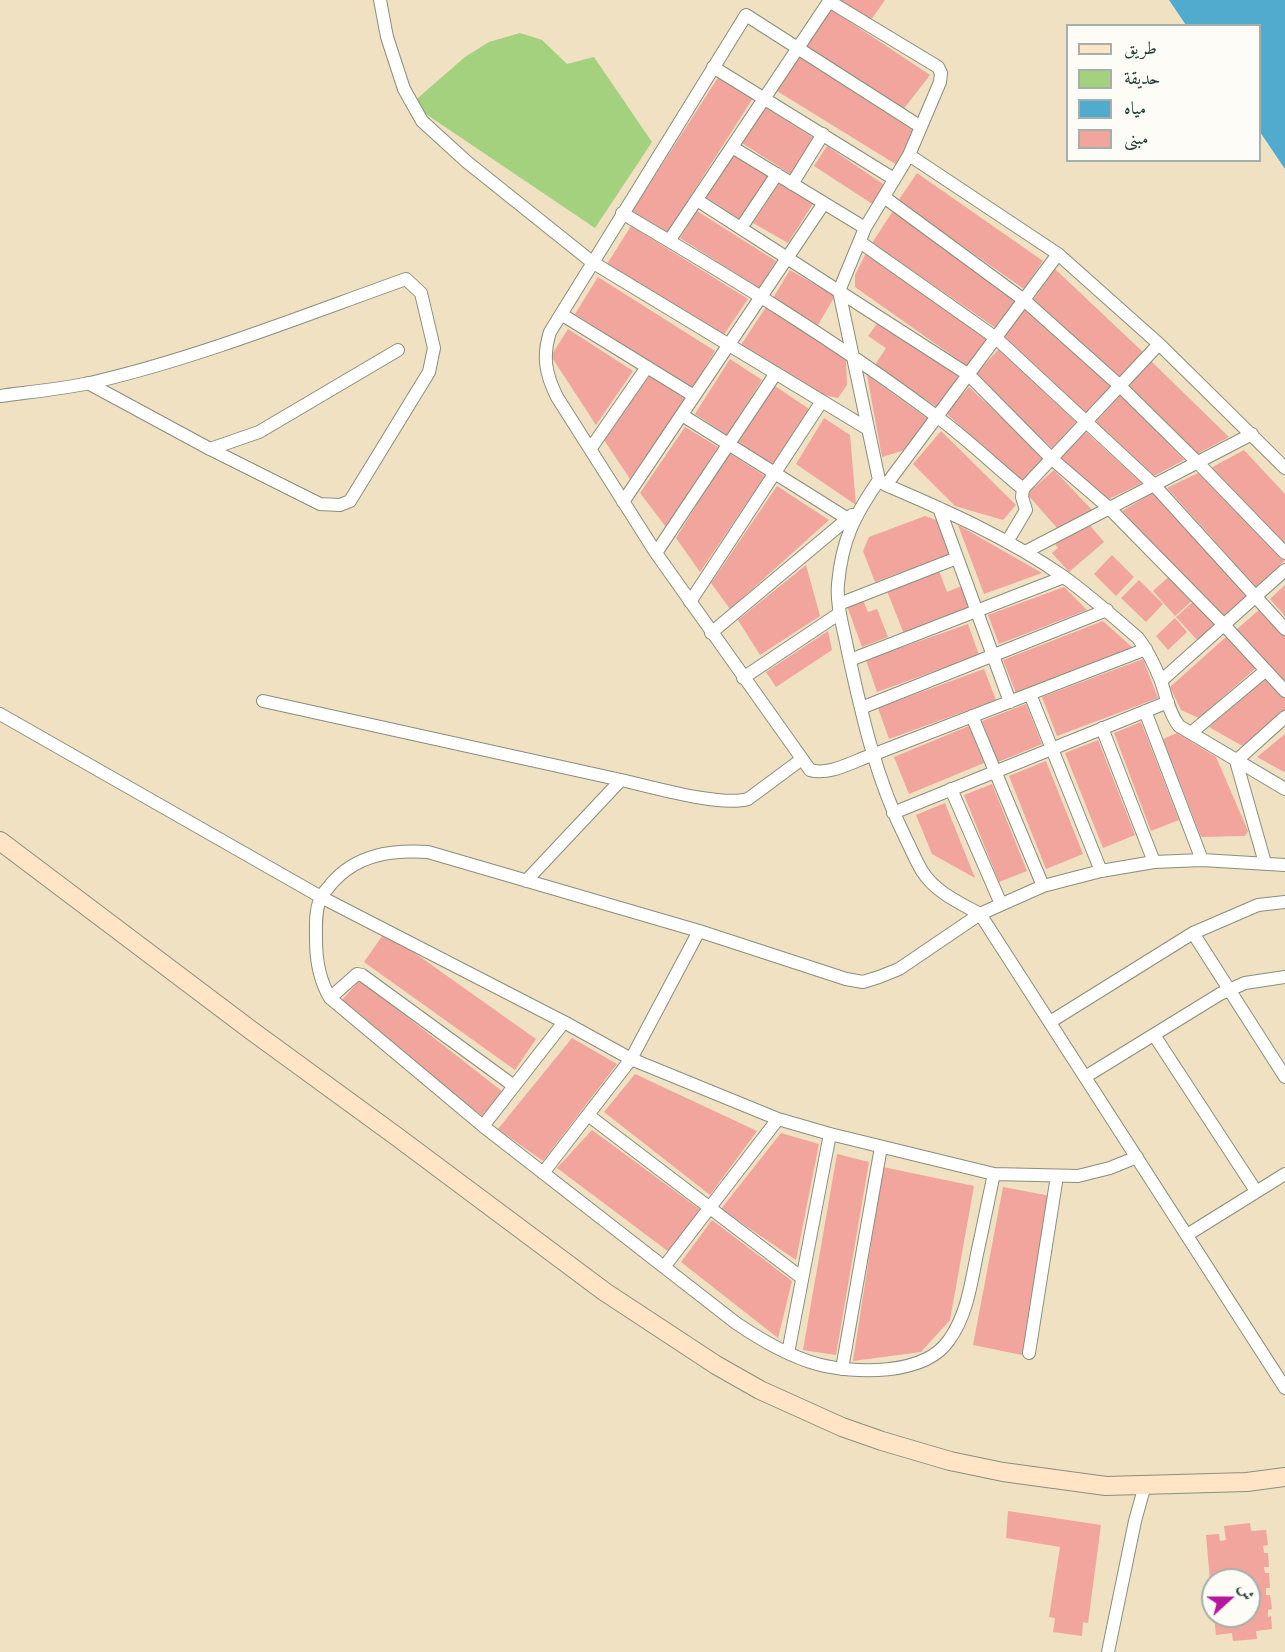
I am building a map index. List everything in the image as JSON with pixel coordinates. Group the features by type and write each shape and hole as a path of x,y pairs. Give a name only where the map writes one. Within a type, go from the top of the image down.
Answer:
{"main road":[{"path":"0,841 605,1292 716,1365 790,1405 842,1427 950,1461 1064,1481 1106,1486 1247,1482 1285,1477"}],"street":[{"path":"380,0 387,37 404,89 422,121 467,162 592,262 868,429"},
{"path":"669,241 830,1 938,67 941,73 940,82 909,154 865,228 838,291 882,482"},
{"path":"921,127 746,15 561,314 547,340 547,376 557,397 656,553 810,770 817,772 872,755 1146,649"},
{"path":"713,66 894,179"},
{"path":"792,184 823,134"},
{"path":"732,147 865,228"},
{"path":"909,154 1058,254 1159,344 1285,468"},
{"path":"741,228 777,174"},
{"path":"884,198 1024,300 1119,386 1285,553"},
{"path":"697,200 969,375 1051,458 1109,508 1285,691"},
{"path":"624,502 824,203"},
{"path":"622,213 761,297 852,356 937,417 1023,489"},
{"path":"860,242 996,338 1154,485 1285,629"},
{"path":"711,633 858,510 937,417 1058,254"},
{"path":"0,396 88,383 171,362 406,279 422,292 434,348 429,372 350,501 340,505 320,504 210,449 88,383"},
{"path":"561,314 694,396"},
{"path":"1007,542 1026,510 1022,497 1023,489 1159,344"},
{"path":"210,449 245,438 265,428 398,350"},
{"path":"591,448 647,367"},
{"path":"656,553 776,374"},
{"path":"690,602 822,401"},
{"path":"682,416 848,519"},
{"path":"1025,552 1252,434"},
{"path":"882,482 1007,542 1064,577 1107,610 1138,638 1146,649 1161,681 1179,726 1284,787"},
{"path":"939,508 1010,702"},
{"path":"858,510 844,544 838,586 840,608 872,755 893,813 927,878 952,899 980,914 1285,1388"},
{"path":"743,678 840,608 957,558"},
{"path":"1161,681 1285,570"},
{"path":"850,660 1064,577"},
{"path":"861,708 1107,610"},
{"path":"1192,732 1265,671"},
{"path":"1030,694 1101,871"},
{"path":"263,701 721,801 748,799 802,759"},
{"path":"893,813 1168,702"},
{"path":"1145,711 1202,860"},
{"path":"0,714 321,897 631,1059 778,1119 994,1174 1057,1176 1094,1174 1137,1157"},
{"path":"972,717 1043,886"},
{"path":"1236,761 1285,717"},
{"path":"1102,729 1154,862"},
{"path":"1236,761 1265,863"},
{"path":"526,881 621,780"},
{"path":"951,789 1001,904"},
{"path":"994,1174 968,1302 948,1343 939,1351 913,1366 878,1370 842,1369 816,1364 788,1353 762,1341 664,1268 483,1126 330,998 321,977 316,948 316,918 321,897 340,874 357,862 374,855 401,851 428,852 699,931 846,979 862,982 899,969 980,914 1043,886 1101,871 1154,862 1202,860 1285,865"},
{"path":"1050,1022 1193,933 1258,905 1285,902"},
{"path":"543,1173 631,1059 699,931"},
{"path":"1193,933 1285,1077"},
{"path":"330,998 351,978 357,974 362,975 514,1086"},
{"path":"1085,1077 1229,990 1245,982 1285,977"},
{"path":"483,1126 564,1022"},
{"path":"1154,1035 1256,1191"},
{"path":"588,1115 802,1278"},
{"path":"664,1268 778,1119"},
{"path":"788,1353 830,1134"},
{"path":"842,1369 881,1147"},
{"path":"1187,1235 1285,1174"},
{"path":"1029,1353 1057,1176"},
{"path":"1107,1652 1145,1485"}],"green space":[{"path":"520,33 542,40 567,64 594,57 652,142 595,228 411,104 465,57 489,42"}],"water":[{"path":"1169,0 1285,0 1285,169 1261,133 1261,24 1185,24"}],"building":[{"path":"839,0 885,0 871,20"},
{"path":"829,8 930,75 902,111 804,47"},
{"path":"798,56 917,133 897,165 777,91"},
{"path":"719,76 753,98 667,233 632,211"},
{"path":"765,107 815,139 792,175 742,143"},
{"path":"827,146 886,186 874,205 814,166"},
{"path":"733,154 769,176 741,220 706,197"},
{"path":"917,173 1043,261 1024,289 898,201"},
{"path":"780,182 814,202 788,243 753,223"},
{"path":"697,211 776,261 759,288 680,238"},
{"path":"893,211 1018,300 996,328 872,243"},
{"path":"631,226 748,299 723,336 607,264"},
{"path":"866,253 988,338 967,366 855,287 855,275"},
{"path":"1055,269 1144,353 1120,378 1033,300"},
{"path":"790,270 835,296 818,325 773,298"},
{"path":"598,277 715,351 692,388 575,314"},
{"path":"766,307 846,360 847,385 838,398 823,395 741,345"},
{"path":"1025,309 1112,386 1087,415 1003,338"},
{"path":"879,321 959,376 938,408 875,365 886,348 868,336"},
{"path":"568,329 633,371 596,425 551,356"},
{"path":"999,349 1076,422 1052,448 974,376"},
{"path":"730,359 762,380 727,435 695,414"},
{"path":"1151,361 1229,437 1197,454 1127,386"},
{"path":"650,375 685,399 630,479 604,440"},
{"path":"867,375 928,419 908,449 882,457"},
{"path":"775,386 809,409 772,465 738,442"},
{"path":"969,387 1045,458 1022,483 946,413"},
{"path":"1121,394 1184,460 1154,476 1095,423"},
{"path":"824,418 850,435 856,505 796,464"},
{"path":"685,427 718,447 666,527 640,493"},
{"path":"941,431 1016,505 1003,520 955,506 913,464"},
{"path":"1086,432 1142,483 1105,501 1061,458"},
{"path":"1244,450 1285,494 1285,545 1209,469"},
{"path":"729,453 765,476 700,572 676,538"},
{"path":"1054,470 1092,510 1057,528 1027,494"},
{"path":"1198,473 1285,560 1257,588 1167,488"},
{"path":"777,486 829,520 730,609 711,583"},
{"path":"1153,493 1247,597 1224,619 1122,511"},
{"path":"925,516 939,521 951,554 875,582 863,551 869,537"},
{"path":"1088,523 1104,542 1069,572 1052,553 1058,548 1055,544 1067,533"},
{"path":"958,525 1042,573 984,594"},
{"path":"1112,555 1134,577 1116,596 1094,574"},
{"path":"806,565 820,616 760,655 738,620"},
{"path":"939,571 947,592 964,585 973,608 904,634 887,591"},
{"path":"1172,574 1194,599 1175,616 1153,591"},
{"path":"1139,580 1163,604 1146,622 1121,598"},
{"path":"1285,585 1285,616 1270,599"},
{"path":"1064,587 1087,610 999,644 988,615"},
{"path":"863,600 868,612 877,609 888,637 862,647 847,606"},
{"path":"1195,600 1218,624 1199,642 1176,617"},
{"path":"1260,609 1285,636 1285,685 1235,631"},
{"path":"1175,618 1187,632 1168,650 1156,636"},
{"path":"1103,621 1133,648 1016,693 1003,660"},
{"path":"968,624 979,655 877,692 866,660"},
{"path":"828,631 832,650 776,687 766,672"},
{"path":"1226,637 1256,668 1199,718 1181,710 1170,687"},
{"path":"1143,659 1158,698 1057,736 1042,697"},
{"path":"984,669 996,700 889,739 878,708"},
{"path":"1266,678 1285,697 1285,716 1246,748 1209,727"},
{"path":"1026,704 1042,744 998,762 982,721"},
{"path":"1141,722 1179,820 1151,831 1114,733"},
{"path":"969,726 984,763 909,794 894,757"},
{"path":"1177,733 1216,757 1248,831 1245,836 1201,837 1163,739"},
{"path":"1285,734 1285,771 1284,772 1257,757"},
{"path":"1098,740 1135,835 1103,848 1065,753"},
{"path":"1046,761 1083,854 1046,869 1009,776"},
{"path":"992,784 1027,871 999,882 964,795"},
{"path":"945,803 975,878 932,854 916,815"},
{"path":"385,932 536,1039 515,1070 364,962"},
{"path":"360,980 503,1092 482,1116 340,1002"},
{"path":"572,1038 617,1064 543,1161 498,1129"},
{"path":"635,1074 757,1131 710,1195 604,1112"},
{"path":"592,1130 702,1211 669,1252 557,1168"},
{"path":"781,1133 819,1144 796,1260 721,1209"},
{"path":"837,1154 869,1162 836,1355 803,1350"},
{"path":"883,1167 974,1186 950,1320 921,1352 853,1361"},
{"path":"1003,1187 1051,1196 1022,1355 973,1345"},
{"path":"712,1220 792,1281 778,1338 681,1262"},
{"path":"1008,1511 1101,1525 1088,1623 1083,1622 1082,1636 1053,1632 1055,1618 1049,1617 1060,1547 1006,1538"},
{"path":"1250,1523 1251,1531 1266,1530 1268,1545 1263,1546 1264,1553 1268,1553 1269,1567 1264,1567 1265,1573 1269,1573 1270,1588 1266,1588 1266,1595 1270,1595 1272,1609 1268,1610 1268,1617 1271,1616 1272,1629 1256,1631 1257,1639 1233,1641 1232,1633 1216,1635 1215,1628 1261,1628 1261,1568 1209,1568 1206,1535 1219,1534 1220,1541 1226,1540 1224,1526"}]}
